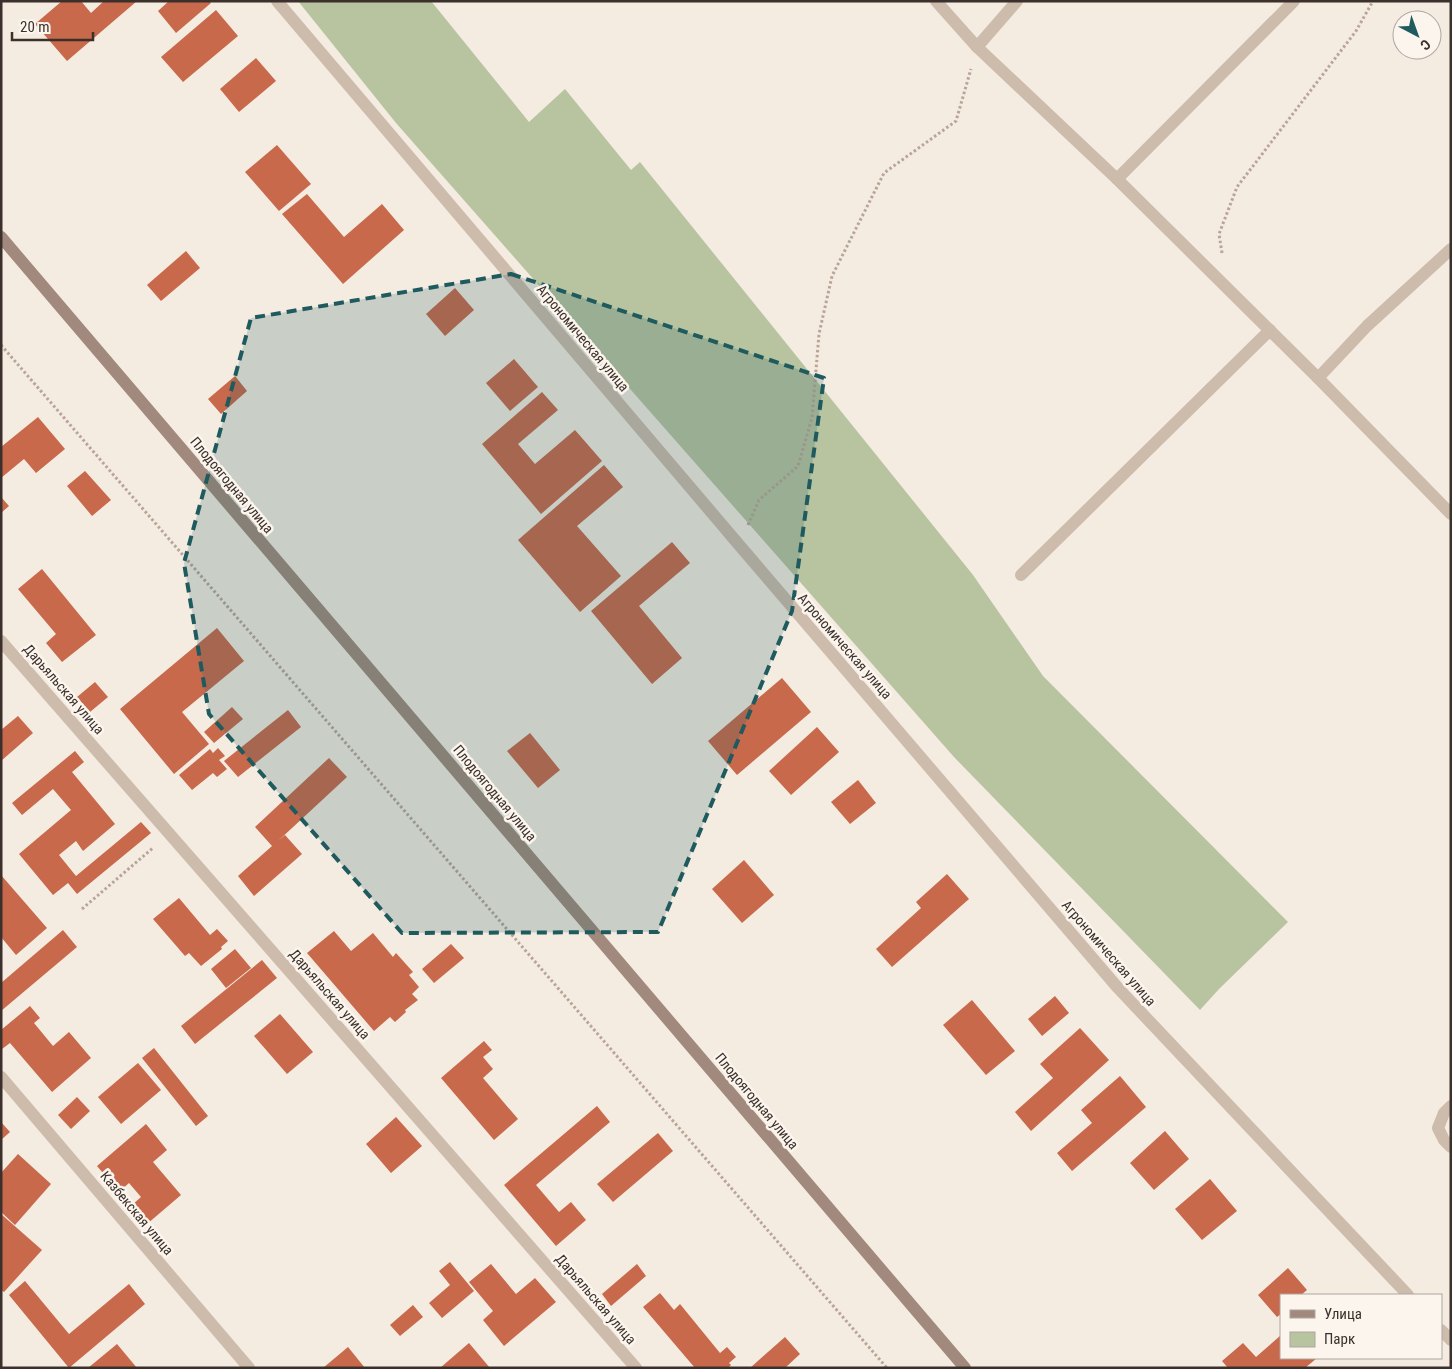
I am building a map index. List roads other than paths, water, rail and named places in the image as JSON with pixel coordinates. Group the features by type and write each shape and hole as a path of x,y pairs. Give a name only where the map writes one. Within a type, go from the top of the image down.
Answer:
{"street":[{"name":"Агрономическая улица","path":"277,1 1118,988 1407,1294"},
{"path":"936,1 977,47 1117,178 1318,378 1451,514"},
{"path":"977,47 1017,1"},
{"path":"1117,178 1294,1"},
{"name":"Плодоягодная улица","path":"1,237 965,1368"},
{"path":"1318,378 1368,326 1451,249"},
{"path":"1021,576 1270,330"},
{"name":"Дарьяльская улица","path":"1,641 636,1368"},
{"name":"Казбекская улица","path":"1,1077 249,1368"},
{"path":"1451,1106 1444,1113 1438,1128 1444,1140 1451,1147"},
{"path":"1442,1331 1451,1340"}]}
